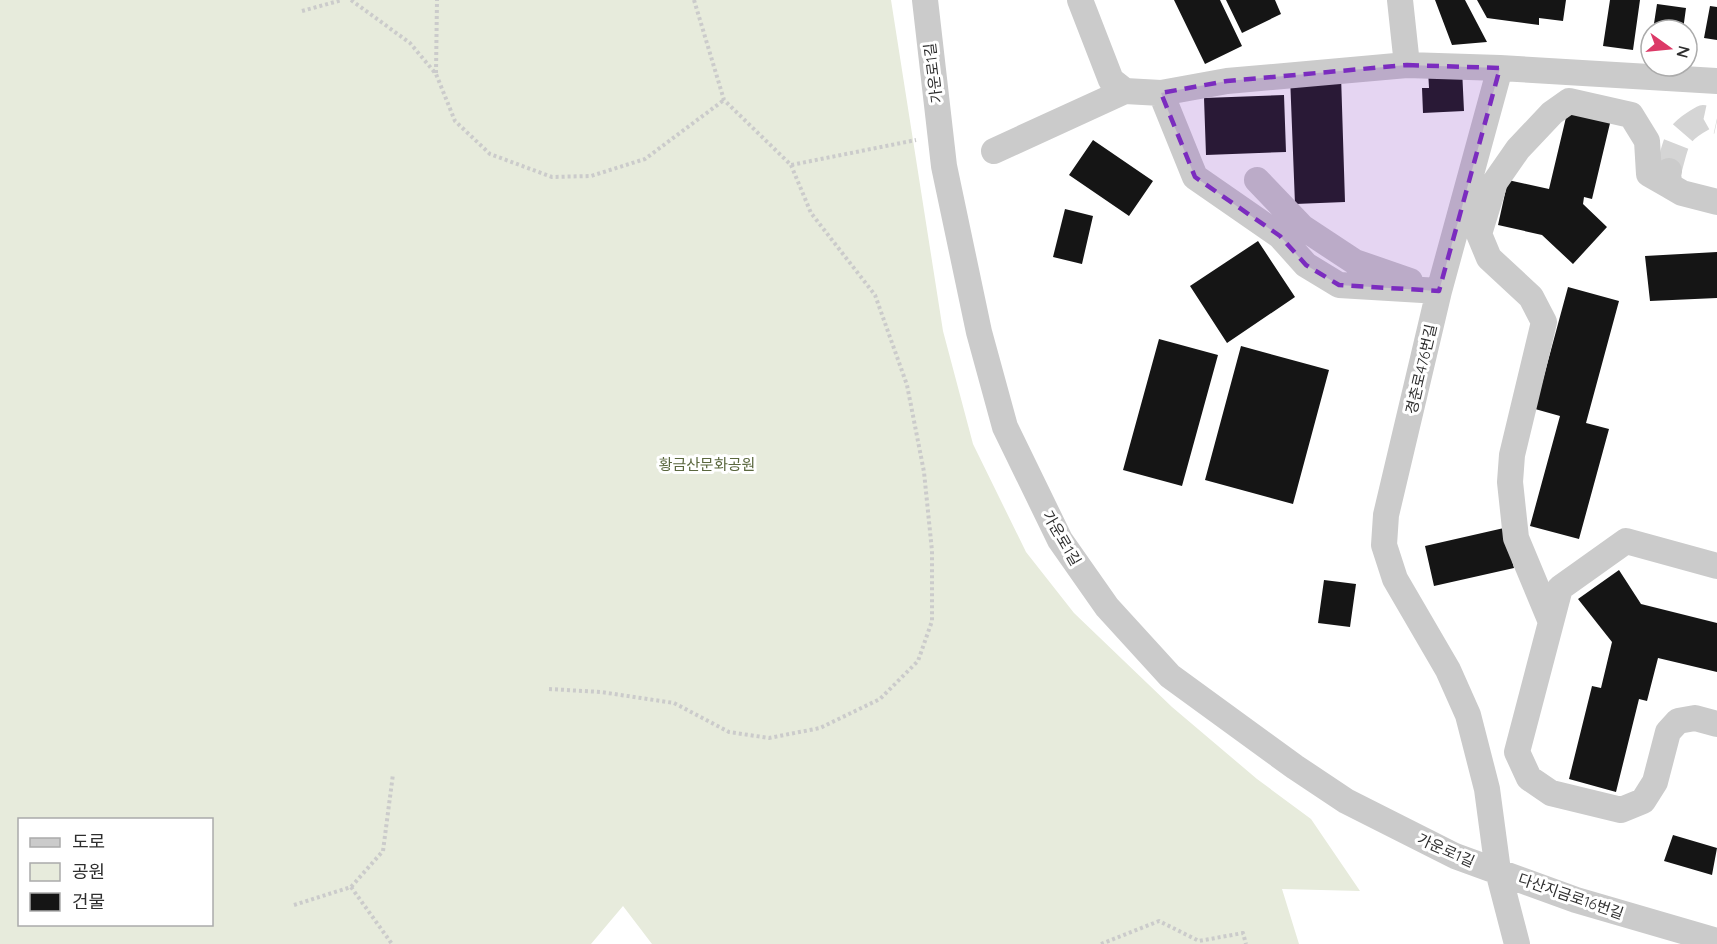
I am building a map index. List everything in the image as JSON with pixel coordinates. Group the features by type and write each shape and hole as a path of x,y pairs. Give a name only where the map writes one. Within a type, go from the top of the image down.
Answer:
{"street":[{"name":"가운로1길","path":"925,0 944,166 979,332 1005,427 1060,540 1107,607 1170,675 1303,773 1346,801 1455,856 1498,871"},
{"path":"1080,0 1111,80 1125,91"},
{"path":"1400,0 1407,65"},
{"path":"994,151 1125,91 1161,93 1227,81 1407,65 1717,81"},
{"name":"경춘로476번길","path":"1498,871 1487,789 1468,715 1448,669 1395,579 1384,545 1386,515 1439,291 1500,68"},
{"path":"1161,93 1195,177 1281,236 1306,265 1339,285 1439,291"},
{"path":"1551,622 1516,538 1510,482 1512,455 1544,322 1531,297 1489,258 1479,234 1495,182 1518,149 1552,113 1569,101 1631,115 1647,141 1649,174 1670,177 1682,193 1717,202"},
{"path":"1257,180 1302,227 1355,262 1439,291"},
{"path":"1717,566 1626,541 1560,588 1517,752 1529,778 1551,793 1622,810 1643,801 1655,782 1668,732 1678,721 1695,718 1717,724"},
{"name":"다산지금로16번길","path":"1498,871 1576,900 1717,941"},
{"name":"다산지금로16번길","path":"1498,871 1517,944"}],"path":[{"path":"302,12 342,0"},
{"path":"351,0 410,43 436,74 455,121 490,154 552,177 591,176 645,159 724,100"},
{"path":"436,74 437,0"},
{"path":"549,689 601,692 674,703 729,732 769,738 820,728 880,699 918,661 932,621 932,550 924,472 908,385 875,295 811,213 791,165 724,100 694,0"},
{"path":"791,165 940,135"},
{"path":"294,905 351,887 383,851 393,774"},
{"path":"351,887 392,944"},
{"path":"1101,944 1159,921 1199,941 1243,933 1246,944"}],"highlighted area":[{"path":"1407,65 1500,68 1439,291 1339,285 1306,265 1280,236 1195,177 1161,93 1227,81"}],"green space":[{"name":"황금산문화공원","path":"0,0 891,0 943,331 973,444 1026,552 1074,613 1172,707 1257,779 1311,819 1360,891 1282,889 1299,944 652,944 623,906 591,944 0,944"}],"building":[{"path":"1174,0 1220,0 1242,46 1205,64"},
{"path":"1226,0 1275,0 1281,14 1242,33"},
{"path":"1435,0 1465,0 1487,42 1452,45"},
{"path":"1477,0 1566,0 1563,21 1539,18 1539,25 1487,18"},
{"path":"1610,0 1640,0 1633,50 1603,46"},
{"path":"1657,4 1686,8 1685,18 1655,18"},
{"path":"1710,6 1717,7 1717,40 1704,38"},
{"path":"1462,69 1464,111 1423,113 1422,88 1429,88 1428,70"},
{"path":"1341,75 1345,202 1295,204 1290,76"},
{"path":"1284,95 1286,152 1206,155 1204,98"},
{"path":"1568,109 1611,119 1592,199 1584,197 1583,204 1607,227 1573,264 1542,235 1498,225 1508,180 1549,189"},
{"path":"1093,140 1153,181 1129,216 1069,175"},
{"path":"1065,209 1093,216 1082,264 1053,257"},
{"path":"1258,241 1295,297 1227,343 1190,286"},
{"path":"1717,252 1717,298 1650,301 1645,256"},
{"path":"1568,287 1619,301 1586,423 1609,429 1579,539 1530,526 1560,416 1535,409"},
{"path":"1159,339 1218,355 1182,486 1123,470"},
{"path":"1241,346 1329,370 1293,504 1205,480"},
{"path":"1504,528 1514,568 1434,586 1425,546"},
{"path":"1619,570 1641,604 1717,623 1717,672 1658,658 1647,701 1639,699 1616,792 1569,779 1592,686 1601,688 1612,642 1578,599"},
{"path":"1324,580 1356,584 1350,627 1318,623"},
{"path":"1673,835 1717,848 1712,875 1664,861"}],"tunnel":[{"path":"1669,169 1676,144 1682,133 1703,118 1717,121"}]}
